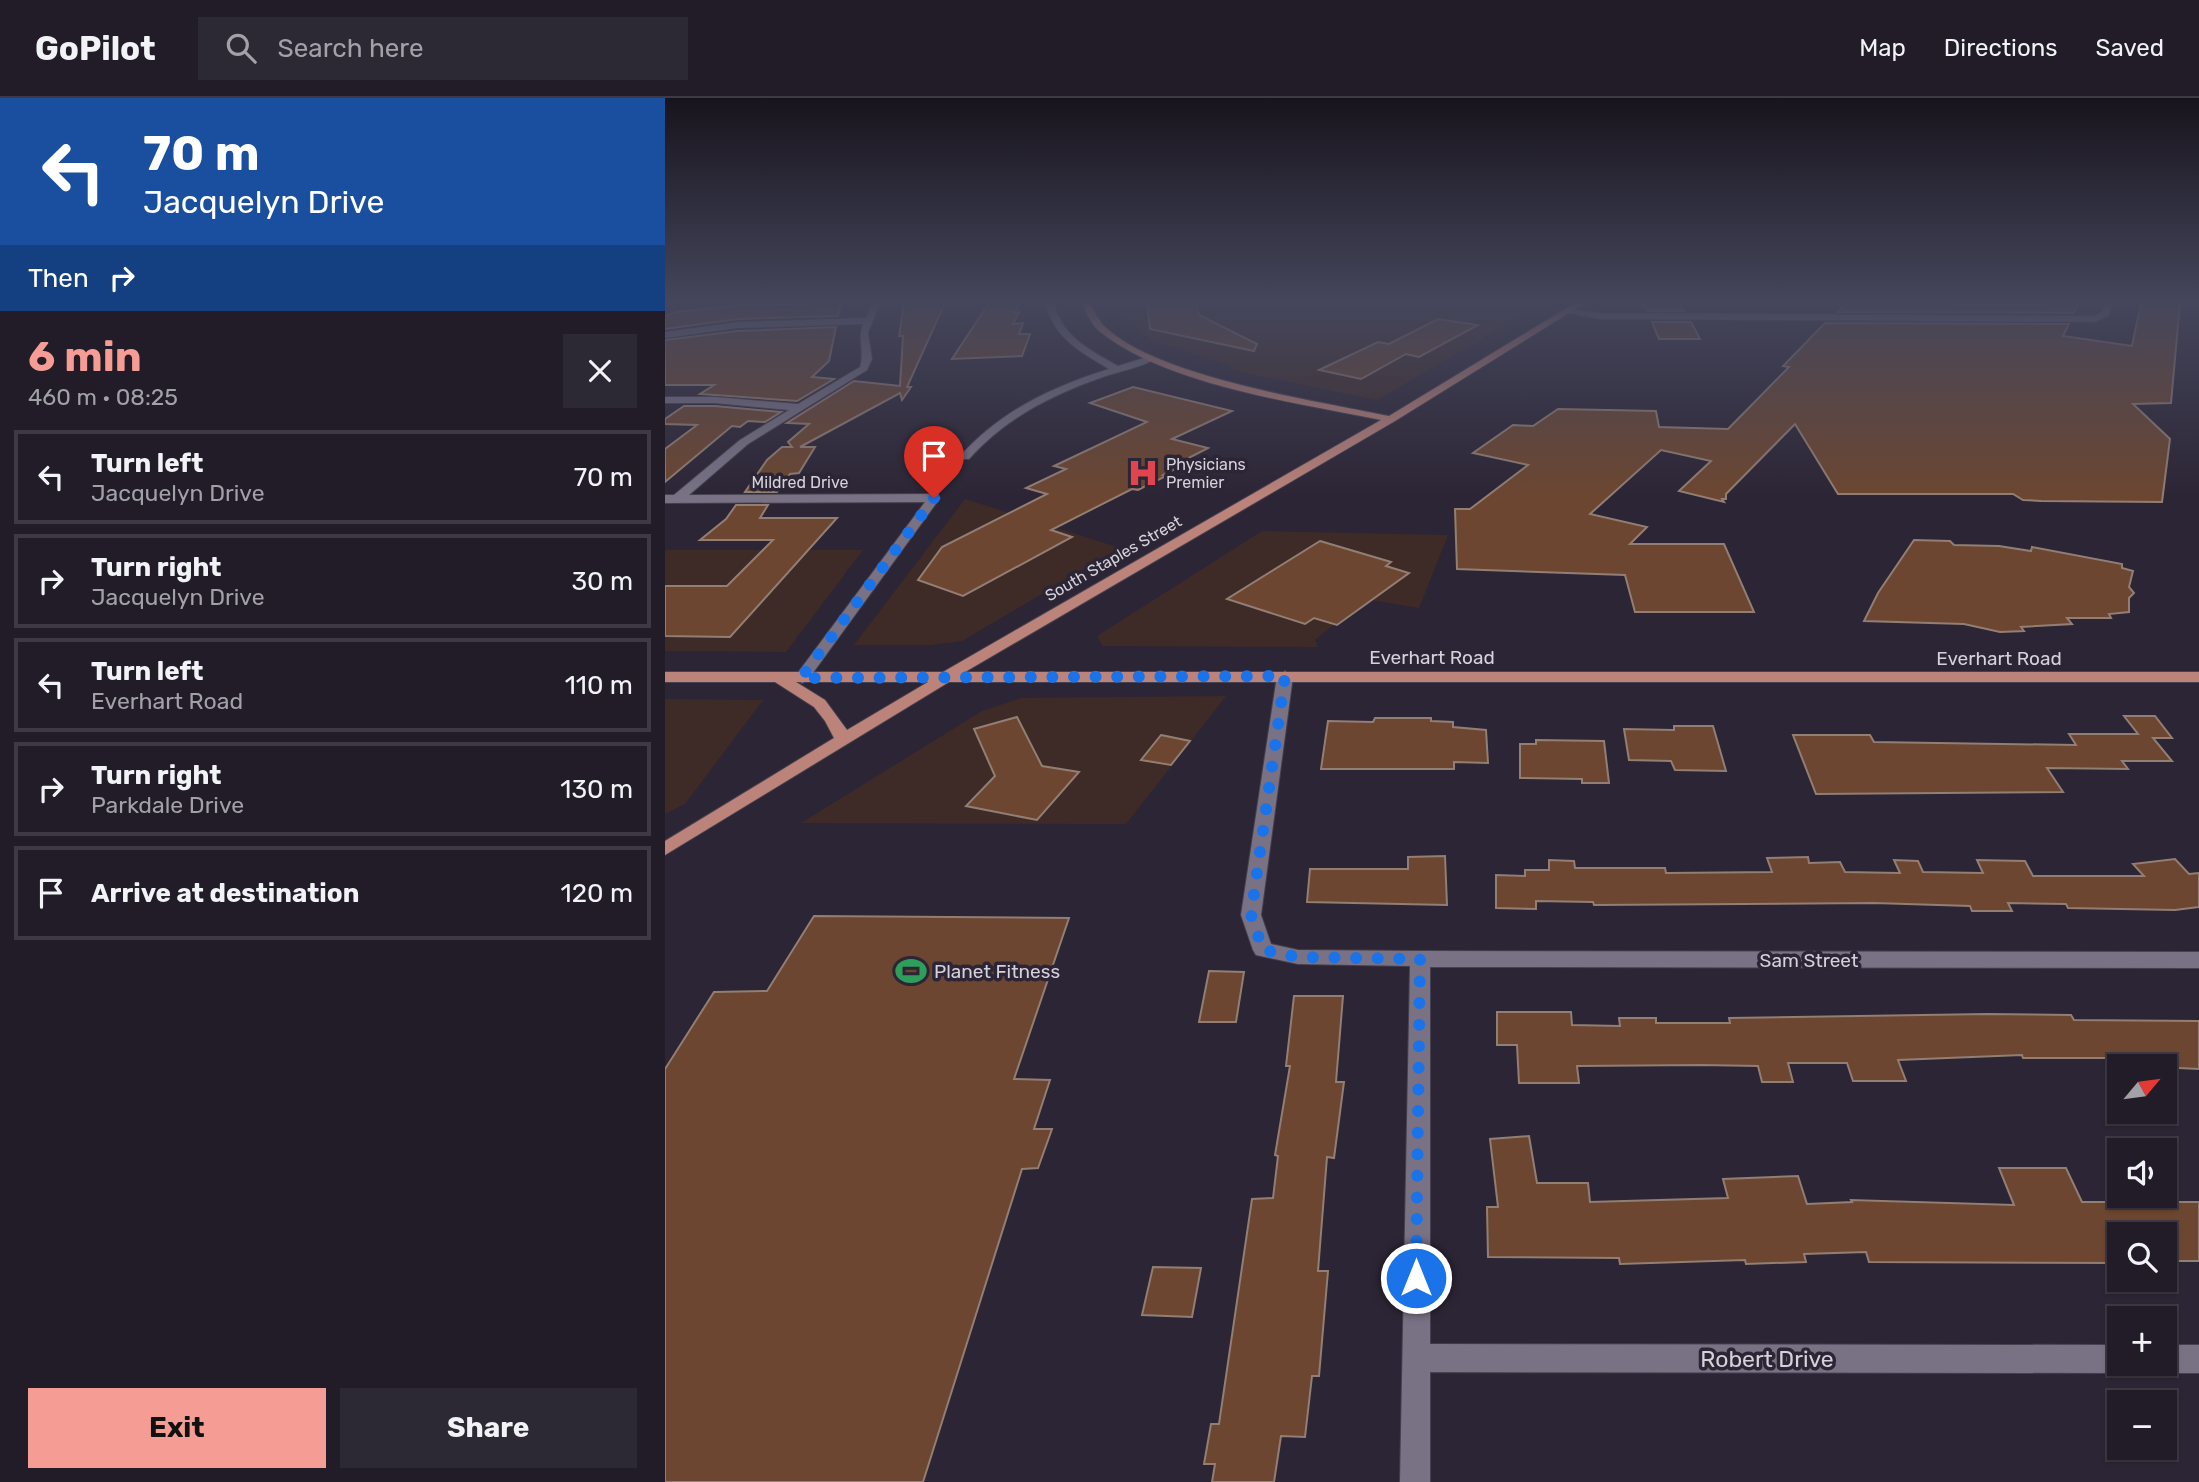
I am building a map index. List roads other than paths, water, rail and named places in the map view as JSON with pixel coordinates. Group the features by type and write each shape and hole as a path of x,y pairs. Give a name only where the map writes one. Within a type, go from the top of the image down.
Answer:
{"main road":[{"path":"1180,368 1247,387 1391,419"},
{"name":"South Staples Street","path":"665,849 946,677 1476,368"},
{"name":"Everhart Road","path":"665,677 2199,677"},
{"path":"776,678 818,701 836,722 843,740"}],"street":[{"path":"671,499 744,442 796,407 839,386 864,368"},
{"path":"965,457 1000,421 1034,401 1122,368"},
{"path":"665,400 715,400 796,407"},
{"name":"Mildred Drive","path":"671,499 934,498 801,678"},
{"name":"Sam Street","path":"1285,676 1251,915 1263,950 1298,957 1420,959 2199,960"},
{"path":"1415,1482 1420,959"},
{"name":"Robert Drive","path":"1416,1358 2107,1359"},
{"path":"2177,1359 2199,1359"}],"place":[{"name":"Physicians Premier","path":"1143,473"},
{"name":"Planet Fitness","path":"911,971"}]}
